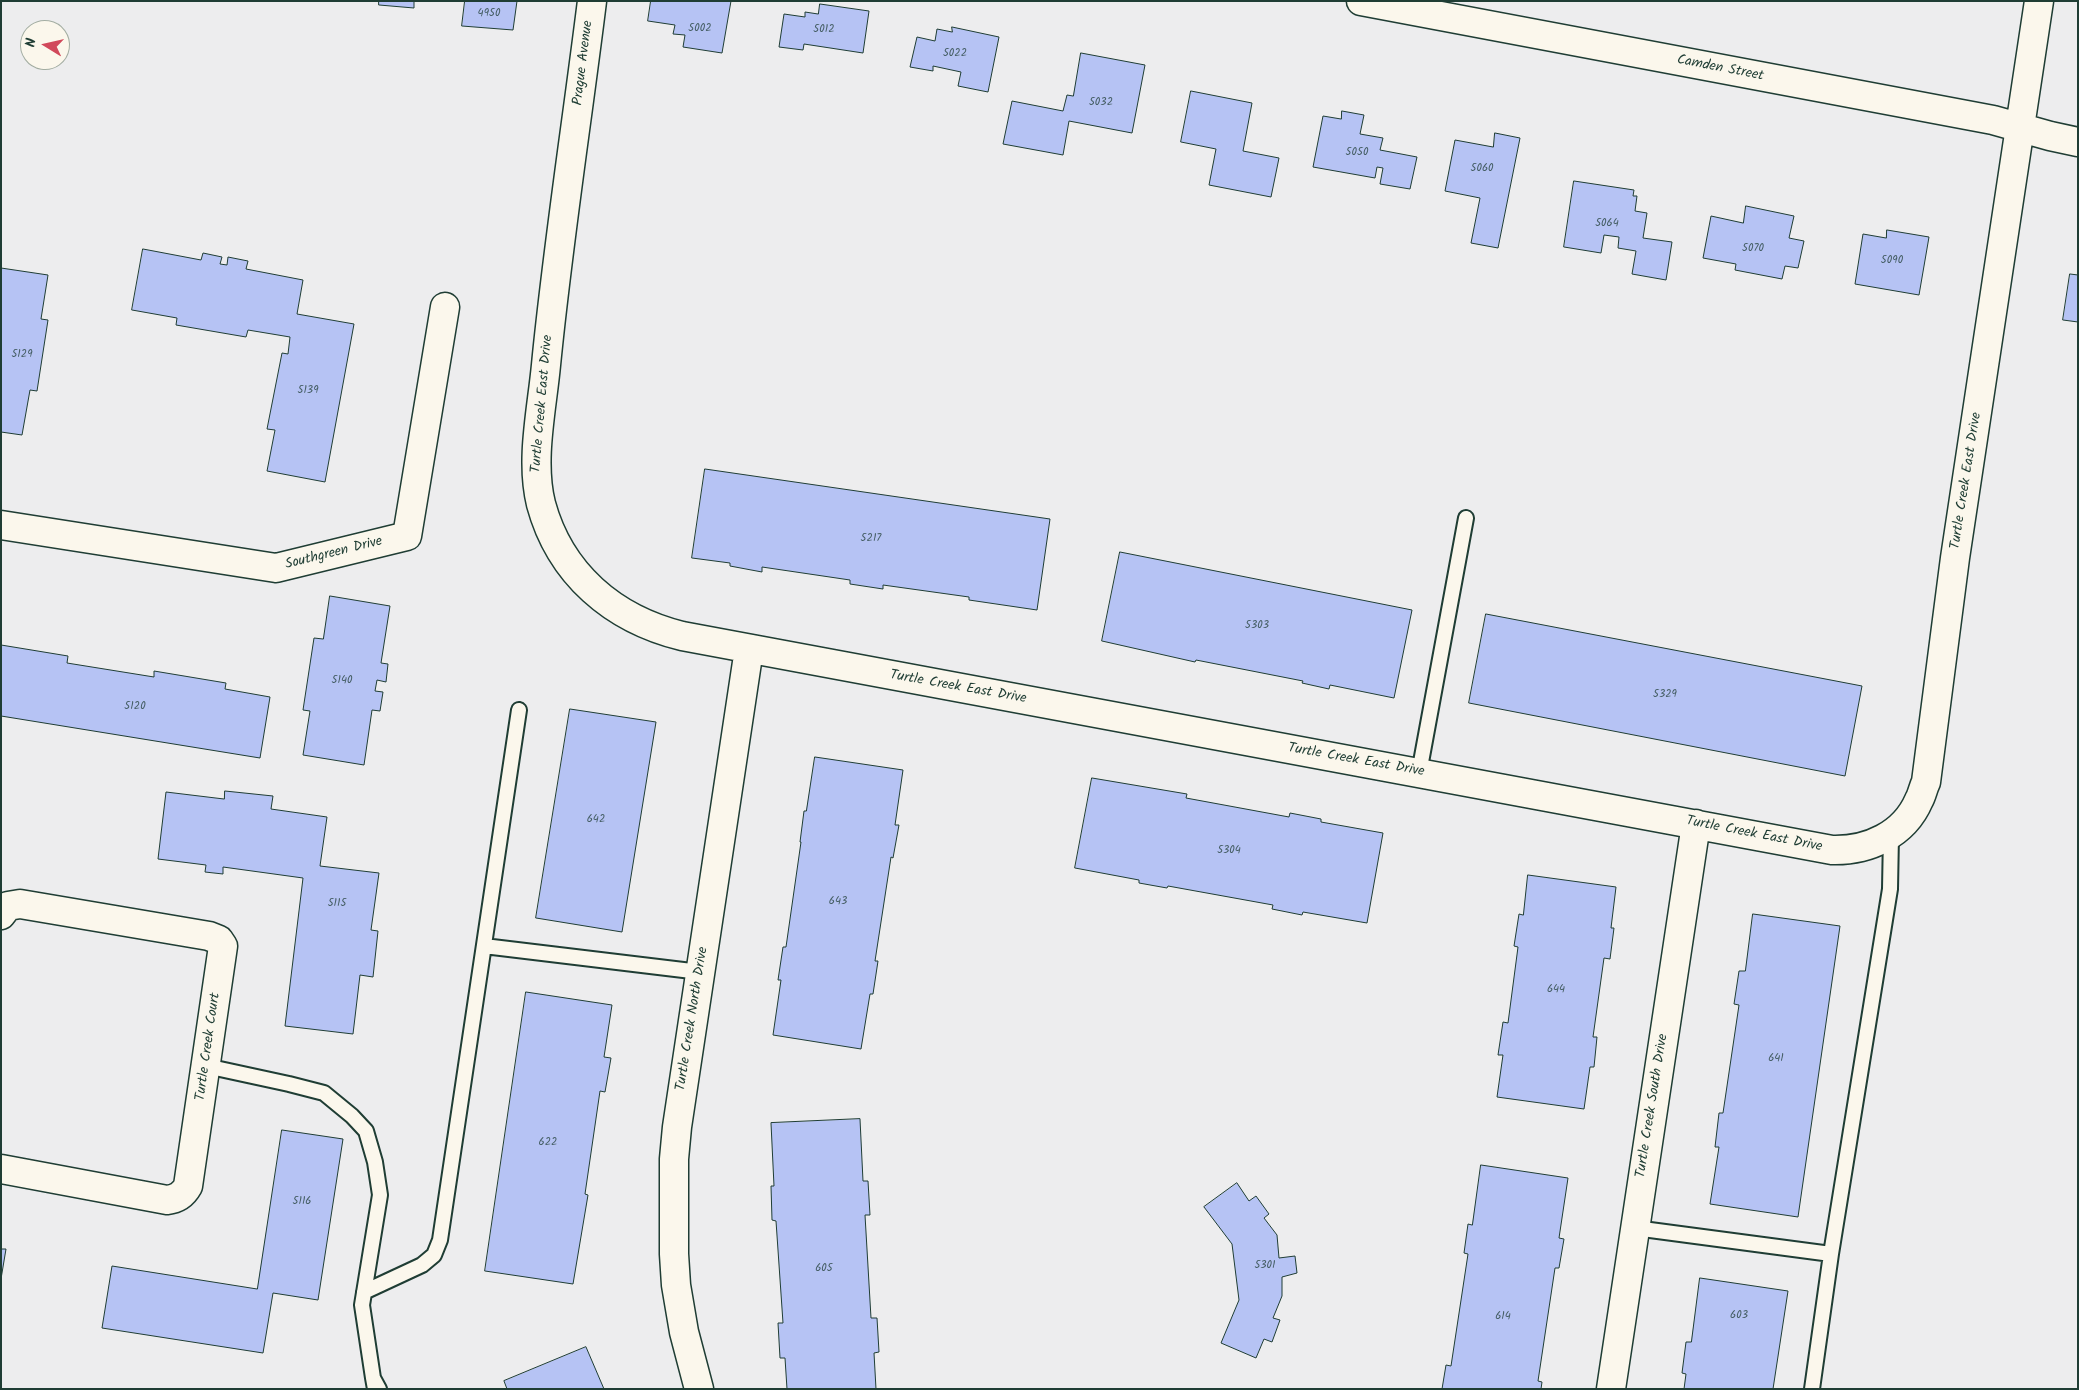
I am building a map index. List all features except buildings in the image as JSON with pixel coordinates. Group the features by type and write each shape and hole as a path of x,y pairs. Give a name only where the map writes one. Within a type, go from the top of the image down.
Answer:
{"street":[{"name":"Prague Avenue","path":"577,124 592,1"},
{"name":"Camden Street","path":"1361,1 1993,120 2078,142"},
{"name":"Turtle Creek East Drive","path":"577,124 554,291 536,457 538,489 546,519 555,540 576,573 598,596 623,614 667,633 749,649 1832,850 1852,850 1865,847 1891,835 1913,812 1926,782 1955,558 2039,1"},
{"name":"Southgreen Drive","path":"1,525 276,568 407,536 445,307"},
{"name":"Turtle Creek North Drive","path":"699,1389 684,1332 676,1285 674,1254 674,1159 677,1127 749,649"},
{"name":"Turtle Creek South Drive","path":"1611,1389 1696,824"},
{"name":"Turtle Creek Court","path":"1,915 8,906 20,904 209,936 219,940 223,946 188,1186 176,1200 1,1170"}],"lane":[{"path":"1419,773 1466,518"},
{"path":"364,1292 422,1265 434,1255 440,1240 519,710"},
{"path":"1812,1389 1831,1254 1890,889 1891,835"},
{"path":"484,946 700,972"},
{"path":"206,1066 289,1084 324,1094 352,1116 366,1131 376,1162 380,1196 362,1305 376,1385"},
{"path":"1635,1228 1831,1254"}]}
